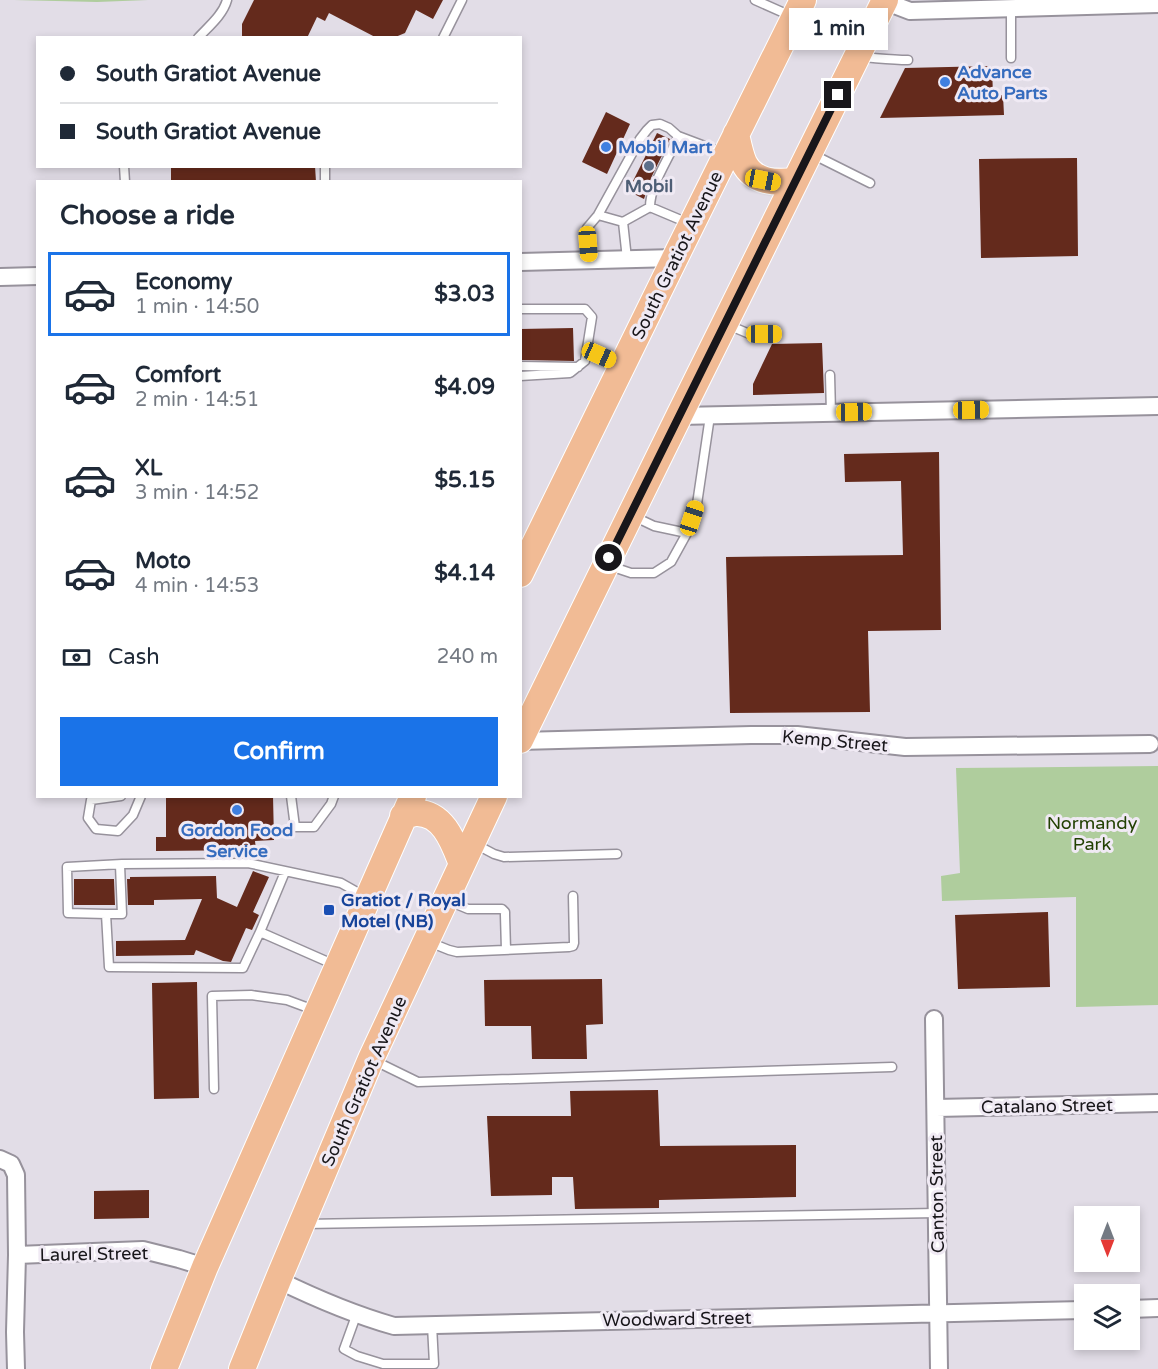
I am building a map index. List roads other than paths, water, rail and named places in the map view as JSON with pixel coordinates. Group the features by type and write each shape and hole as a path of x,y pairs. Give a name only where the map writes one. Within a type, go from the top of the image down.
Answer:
{"main road":[{"path":"522,737 884,1"},
{"name":"South Gratiot Avenue","path":"522,565 526,548 622,366 798,9"},
{"path":"731,144 751,172 763,180 777,183 795,181"},
{"name":"South Gratiot Avenue","path":"243,1369 371,1059 493,798"},
{"path":"164,1369 204,1268 408,806 417,813 435,819 444,827 453,842 467,853"}],"street":[{"path":"884,1 910,11 1158,4"},
{"path":"522,262 675,258"},
{"path":"0,277 36,276"},
{"path":"679,416 1158,406"},
{"name":"Kemp Street","path":"522,741 797,735 905,747 1150,744"},
{"name":"Canton Street","path":"934,1019 939,1369"},
{"name":"Catalano Street","path":"936,1108 1158,1103"},
{"path":"0,1159 11,1164 16,1175 17,1255 7,1332 16,1369"},
{"name":"Laurel Street","path":"17,1255 143,1250 204,1268"},
{"name":"Woodward Street","path":"278,1280 303,1292 394,1326 1074,1310"},
{"path":"1140,1308 1158,1308"}],"lane":[{"path":"200,36 218,16 227,0"},
{"path":"444,36 462,0"},
{"path":"755,0 798,9"},
{"path":"1011,9 1011,58"},
{"path":"857,57 908,60"},
{"path":"589,260 587,228 598,215 646,130 652,125 660,124 678,136 731,144"},
{"path":"650,207 650,200 657,182 678,136"},
{"path":"809,153 870,183"},
{"path":"598,215 623,222 650,207"},
{"path":"650,207 691,224"},
{"path":"623,222 627,260"},
{"path":"522,309 585,309 592,317 585,361 578,367 570,373 522,376"},
{"path":"725,323 752,335 776,334"},
{"path":"587,350 622,366"},
{"path":"522,366 578,367"},
{"path":"830,375 831,412"},
{"path":"606,565 631,573 654,573 671,562 687,533 696,504 710,416"},
{"path":"630,515 654,526 687,533"},
{"path":"106,798 91,800 88,818 96,829 118,831 133,815 140,798"},
{"path":"291,798 295,826 314,828 333,798"},
{"path":"467,853 494,854 504,857 617,854"},
{"path":"120,865 122,914 68,913 67,867 120,865 248,863 341,883 368,897"},
{"path":"106,914 109,966 243,968 261,932 285,872"},
{"path":"426,940 457,952 573,946 573,896"},
{"path":"445,900 468,909 502,909 505,912 506,950"},
{"path":"261,932 337,966"},
{"path":"214,1089 212,996 251,995 287,1000 318,1011"},
{"path":"371,1059 418,1082 892,1067"},
{"path":"302,1224 937,1213"},
{"path":"357,1313 344,1349 357,1356 383,1364 434,1364 432,1324"}],"place":[{"name":"Advance Auto Parts","path":"945,82"},
{"name":"Mobil Mart","path":"606,147"},
{"name":"Mobil","path":"649,166"},
{"name":"Gordon Food Service","path":"237,810"},
{"name":"Gratiot / Royal Motel (NB)","path":"329,910"}],"park label":[{"name":"Normandy Park","path":"1092,833"}]}
